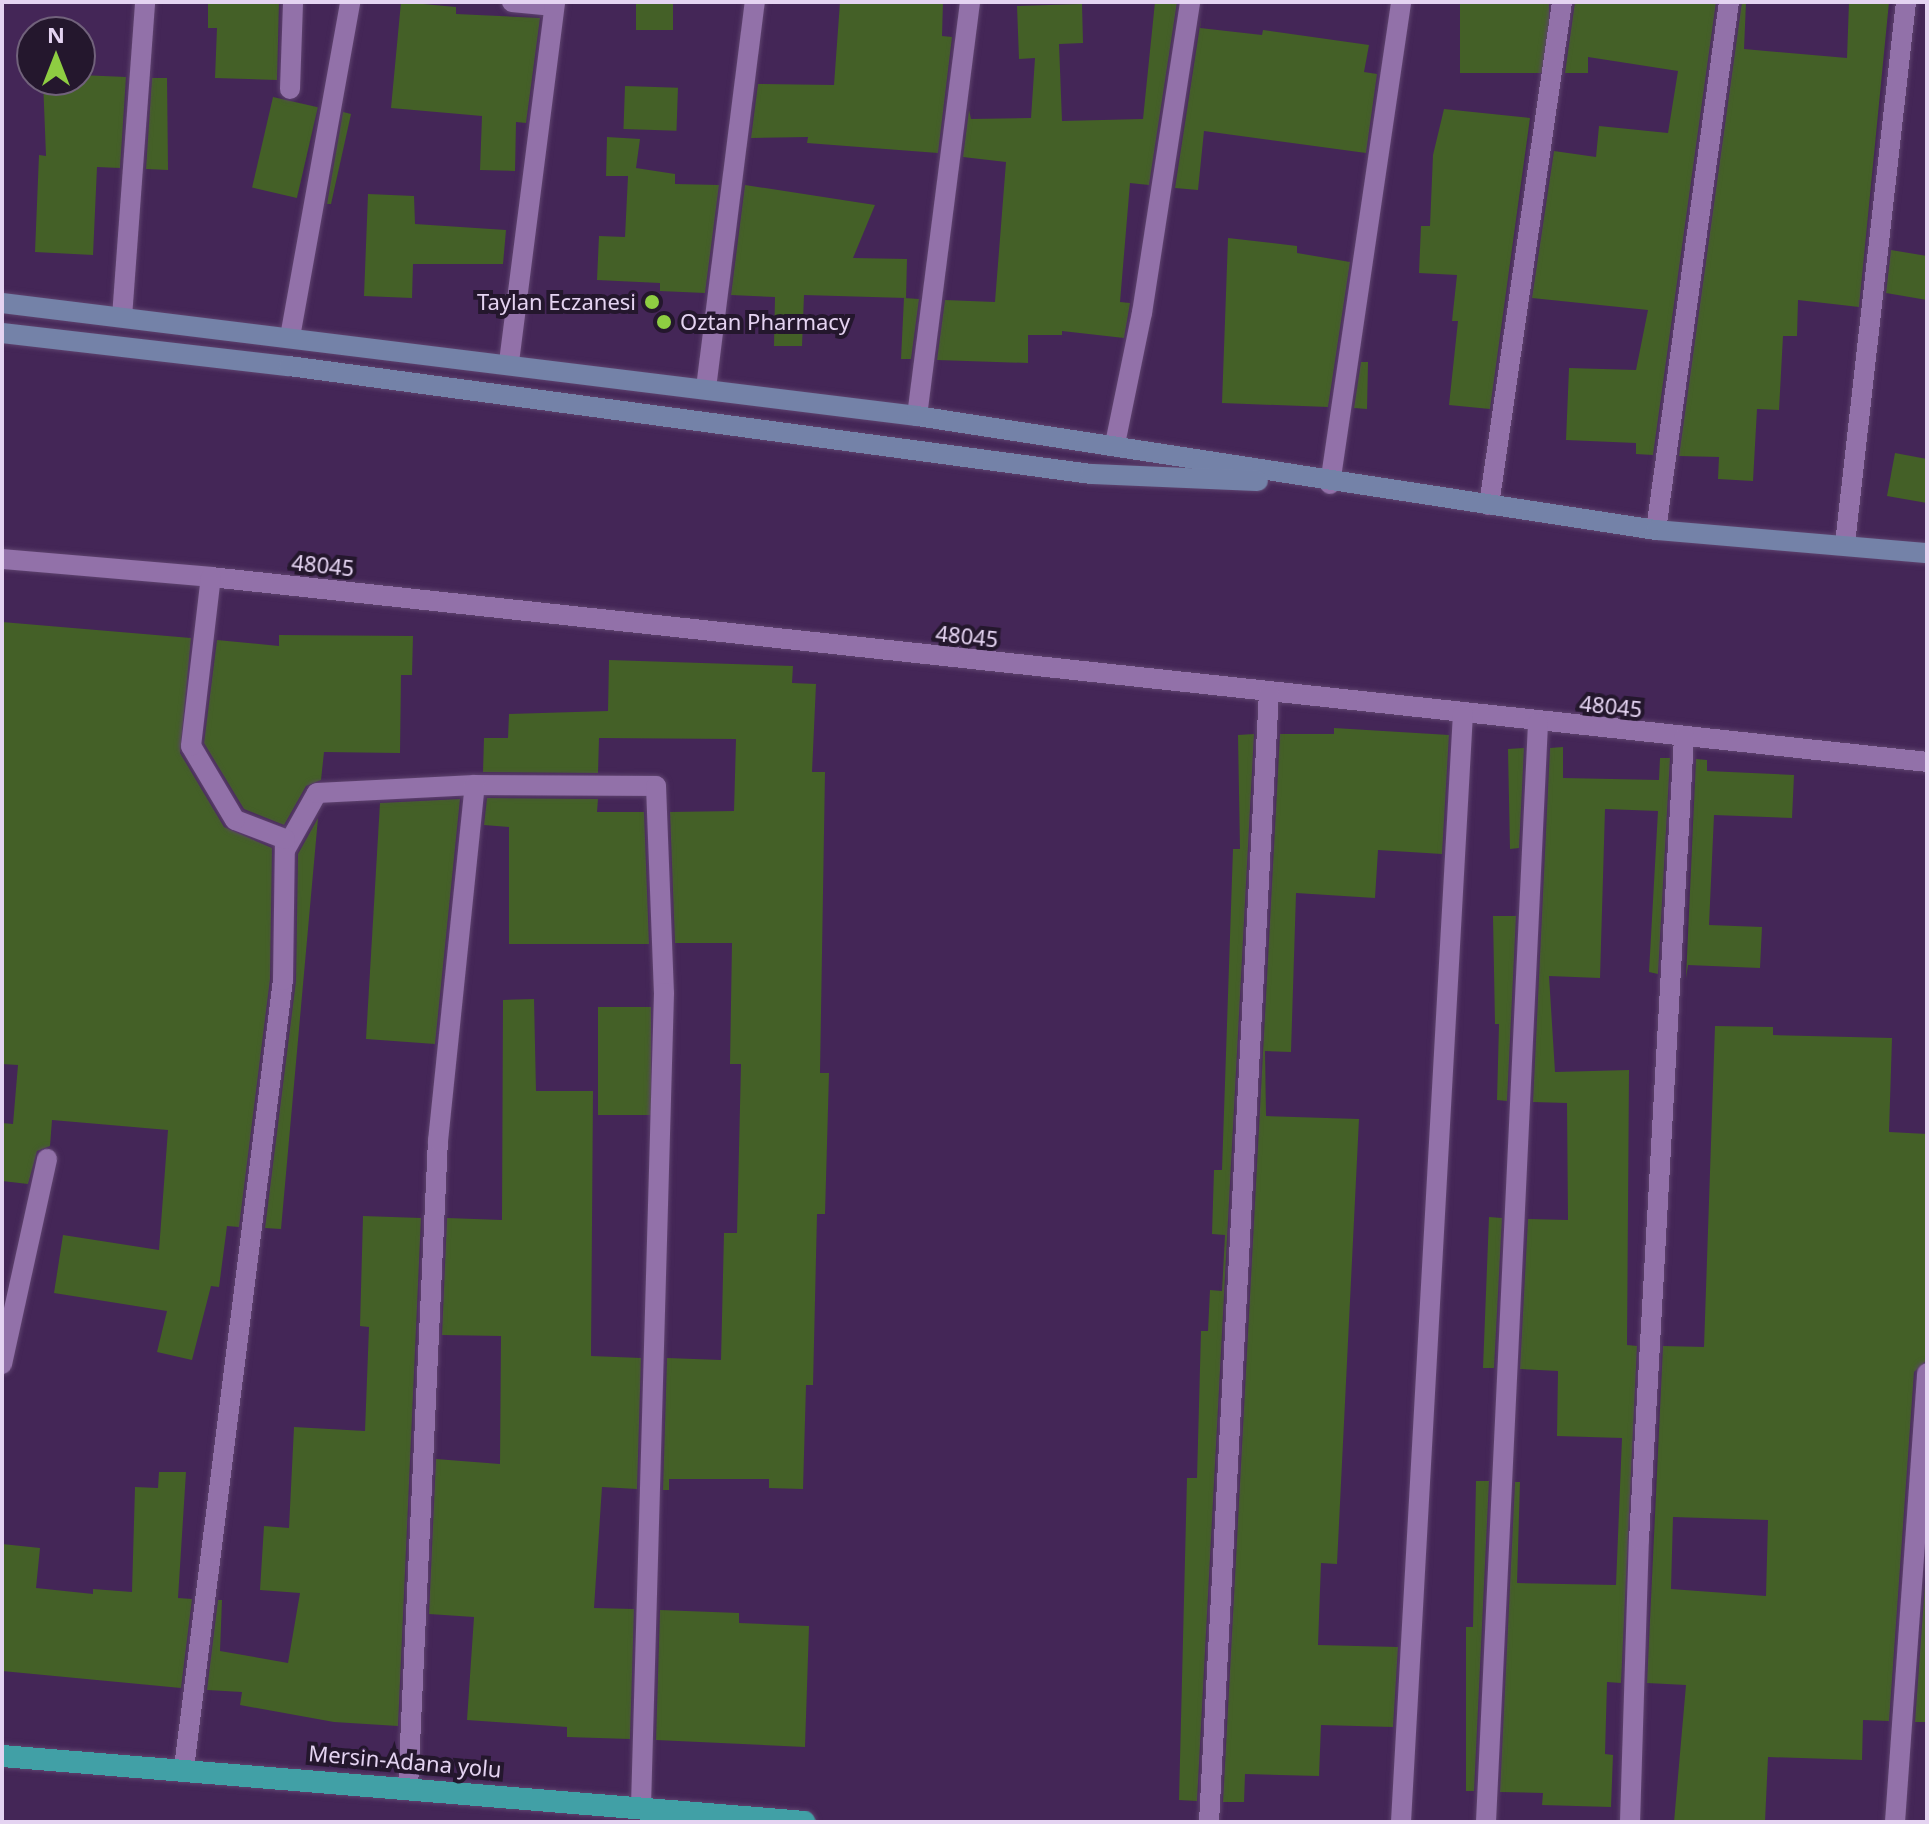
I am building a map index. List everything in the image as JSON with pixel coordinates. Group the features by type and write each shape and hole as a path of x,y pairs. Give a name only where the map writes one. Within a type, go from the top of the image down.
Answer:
{"highway":[{"name":"Mersin-Adana yolu","path":"2,1756 184,1768 804,1822"}],"main road":[{"path":"2,303 509,362 917,416 1115,444 1330,484 1656,530 1927,553"},
{"path":"2,333 304,368 1091,474 1330,484"}],"street":[{"path":"122,317 145,2"},
{"path":"290,89 293,2"},
{"path":"290,337 350,2"},
{"path":"509,362 555,4 512,2"},
{"path":"706,388 755,2"},
{"path":"917,416 970,2"},
{"path":"1115,444 1142,313 1190,2"},
{"path":"1330,484 1401,2"},
{"path":"1489,505 1562,2"},
{"path":"1656,530 1729,2"},
{"path":"1845,544 1906,2"},
{"name":"48045","path":"2,559 211,577 1269,694 1927,762"},
{"path":"184,1768 283,980 285,839 235,820 191,746 211,577"},
{"path":"1209,1822 1269,694"},
{"path":"1401,1822 1463,714"},
{"path":"1486,1822 1538,723"},
{"path":"1630,1822 1639,1540 1684,737"},
{"path":"285,850 317,793 475,785 656,786 664,993 641,1808"},
{"path":"408,1788 438,1141 475,785"},
{"path":"2,1364 47,1159"},
{"path":"1895,1822 1927,1373"}],"building":[{"path":"208,2 279,2 277,80 215,78 217,28 208,28"},
{"path":"401,2 456,7 456,14 540,18 526,123 516,122 515,171 480,170 482,116 391,108"},
{"path":"636,2 673,2 673,30 636,30"},
{"path":"840,2 943,2 942,36 952,37 938,153 807,143 808,137 751,138 758,84 834,85"},
{"path":"1155,2 1177,2 1149,185 1130,183 1120,302 1130,303 1124,338 1062,331 1062,335 1028,335 1028,363 937,360 945,300 995,302 1006,162 963,157 969,110 971,119 1031,118 1035,58 1019,59 1017,6 1082,4 1083,43 1059,44 1062,121 1143,119"},
{"path":"1460,2 1549,2 1549,73 1460,73"},
{"path":"1575,2 1716,2 1653,455 1636,454 1636,443 1566,440 1569,368 1636,370 1648,310 1532,298 1554,151 1596,157 1599,126 1668,133 1678,71 1588,57 1588,73 1565,73"},
{"path":"1742,2 1746,2 1744,49 1847,58 1849,2 1889,2 1859,307 1798,300 1797,336 1783,336 1779,410 1757,409 1753,481 1718,479 1719,457 1679,456"},
{"path":"1201,19 1200,28 1262,35 1263,30 1369,45 1364,72 1377,74 1366,153 1204,131 1198,190 1175,188"},
{"path":"96,76 126,77 120,168 97,167 93,255 35,252 39,155 46,156 44,96 96,96"},
{"path":"152,78 167,78 168,170 146,169"},
{"path":"625,86 678,88 676,131 623,129"},
{"path":"273,97 318,107 297,198 252,188"},
{"path":"1444,109 1530,118 1490,409 1449,405 1458,321 1452,321 1457,275 1419,273 1421,226 1430,226 1433,155"},
{"path":"343,112 351,114 331,204 327,204"},
{"path":"607,137 640,139 636,168 675,174 675,184 719,185 705,293 660,291 660,283 597,280 599,236 625,237 628,176 606,176"},
{"path":"745,185 875,205 853,258 907,259 906,298 804,295 802,346 774,346 775,297 731,295"},
{"path":"368,194 414,196 415,224 506,230 503,264 413,264 412,298 364,296"},
{"path":"1228,238 1297,246 1297,253 1350,262 1328,407 1222,403"},
{"path":"1891,250 1927,256 1927,300 1886,293"},
{"path":"904,298 919,299 911,359 901,359"},
{"path":"1361,362 1368,362 1367,409 1354,408"},
{"path":"1895,453 1927,459 1927,503 1887,496"},
{"path":"2,622 191,638 180,753 224,827 272,848 270,979 239,1227 227,1226 219,1287 211,1286 192,1360 157,1352 167,1311 54,1293 63,1235 159,1250 168,1130 52,1120 50,1146 37,1151 28,1184 2,1181 2,1123 13,1124 18,1065 2,1064"},
{"path":"279,635 413,636 412,675 401,675 400,753 324,752 321,780 306,786 284,825 244,809 204,743 217,640 279,646"},
{"path":"609,660 793,666 792,683 816,684 812,772 825,772 820,1073 829,1073 825,1214 817,1214 813,1385 806,1385 803,1489 769,1488 769,1479 669,1479 669,1490 663,1490 667,1358 721,1360 724,1233 737,1233 741,1064 730,1064 732,943 675,943 670,812 734,811 736,739 599,738 598,773 483,772 484,738 508,738 509,714 608,711"},
{"path":"1334,728 1449,735 1442,854 1378,850 1375,898 1296,893 1291,1052 1265,1051 1266,1116 1359,1119 1337,1564 1321,1563 1318,1645 1398,1647 1393,1727 1321,1725 1319,1776 1245,1774 1244,1802 1223,1802 1280,734 1334,734"},
{"path":"1254,734 1197,1801 1179,1800 1187,1478 1197,1478 1201,1331 1208,1331 1210,1290 1222,1291 1225,1235 1212,1234 1214,1170 1222,1170 1233,849 1240,849 1238,735"},
{"path":"1563,747 1563,778 1659,780 1660,758 1670,758 1658,974 1649,972 1658,811 1605,809 1600,978 1549,976 1555,1072 1629,1070 1627,1345 1637,1346 1621,1683 1607,1682 1605,1754 1613,1755 1611,1807 1542,1805 1543,1793 1500,1792 1515,1482 1520,1482 1517,1583 1616,1585 1622,1438 1557,1436 1558,1371 1520,1369 1528,1219 1568,1220 1567,1103 1533,1102 1550,748"},
{"path":"1524,748 1519,848 1510,849 1508,749"},
{"path":"1696,759 1707,760 1707,771 1794,775 1792,818 1714,815 1709,925 1762,927 1760,968 1688,965 1686,978"},
{"path":"487,798 598,799 597,812 644,812 649,944 509,944 509,827 484,825"},
{"path":"460,799 435,1044 366,1039 380,803"},
{"path":"318,818 281,1229 265,1228 296,981 298,854"},
{"path":"1493,916 1516,916 1507,1101 1497,1100 1499,1024 1495,1024"},
{"path":"534,999 536,1091 593,1091 591,1356 641,1358 637,1489 602,1487 594,1608 634,1609 630,1739 567,1737 567,1727 467,1720 474,1617 429,1614 436,1459 500,1464 501,1336 442,1335 447,1218 502,1220 503,1000"},
{"path":"598,1007 651,1007 651,1115 598,1115"},
{"path":"1715,1026 1773,1027 1773,1035 1892,1038 1889,1132 1927,1134 1927,1360 1914,1372 1889,1721 1863,1720 1862,1760 1768,1757 1765,1822 1674,1822 1686,1685 1647,1683 1663,1346 1704,1347","holes":["1673,1517 1768,1520 1766,1596 1671,1589"]},
{"path":"363,1216 421,1218 398,1726 334,1722 240,1705 242,1692 207,1690 218,1600 222,1600 220,1651 288,1663 300,1593 260,1590 264,1526 289,1528 294,1427 365,1431 369,1327 360,1326"},
{"path":"1489,1217 1502,1218 1494,1368 1483,1368"},
{"path":"159,1472 186,1472 178,1598 192,1599 181,1688 2,1671 2,1544 40,1548 36,1588 93,1594 93,1589 132,1592 135,1487 158,1488"},
{"path":"1476,1481 1489,1481 1474,1791 1466,1791 1466,1627 1473,1627"},
{"path":"1927,1556 1927,1722 1915,1722"},
{"path":"660,1610 739,1613 739,1623 809,1626 805,1747 656,1740"}],"place":[{"name":"Taylan Eczanesi","path":"652,302"},
{"name":"Oztan Pharmacy","path":"664,322"}]}
